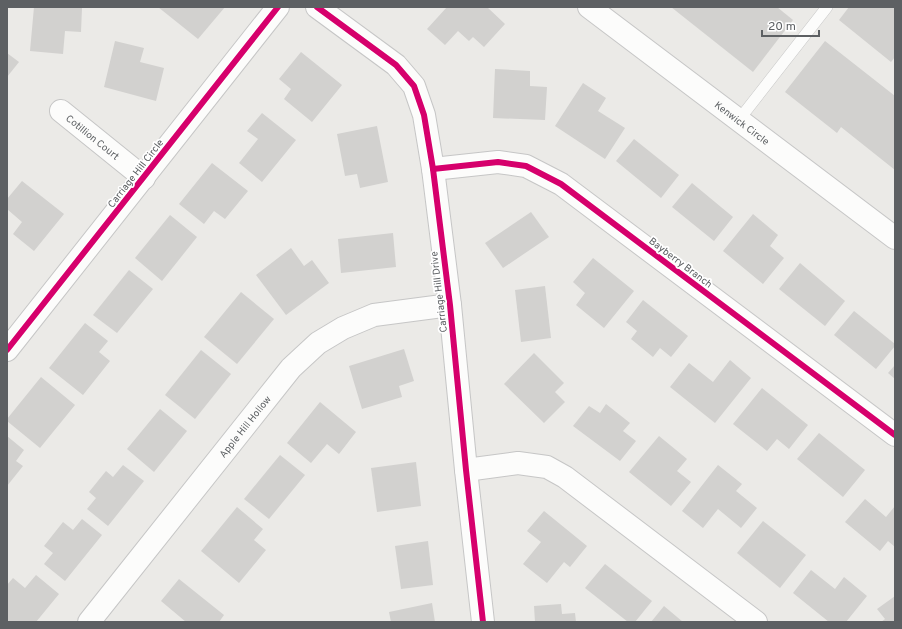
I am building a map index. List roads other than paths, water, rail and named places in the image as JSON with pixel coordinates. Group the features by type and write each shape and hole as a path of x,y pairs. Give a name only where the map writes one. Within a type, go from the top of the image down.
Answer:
{"street":[{"name":"Carriage Hill Circle","path":"7,350 278,7"},
{"name":"Carriage Hill Drive","path":"317,7 396,65 414,86 424,115 433,169 450,305 483,622"},
{"name":"Kenwick Circle","path":"589,7 738,121 895,238"},
{"name":"Cotillion Court","path":"61,111 144,178"},
{"name":"Bayberry Branch","path":"433,169 498,162 526,166 561,184 895,435"},
{"name":"Apple Hill Hollow","path":"97,619 291,368 318,343 343,328 374,315 450,305"},
{"path":"466,470 518,463 546,467 565,478 756,622"}],"lane":[{"path":"738,121 827,7"}]}
